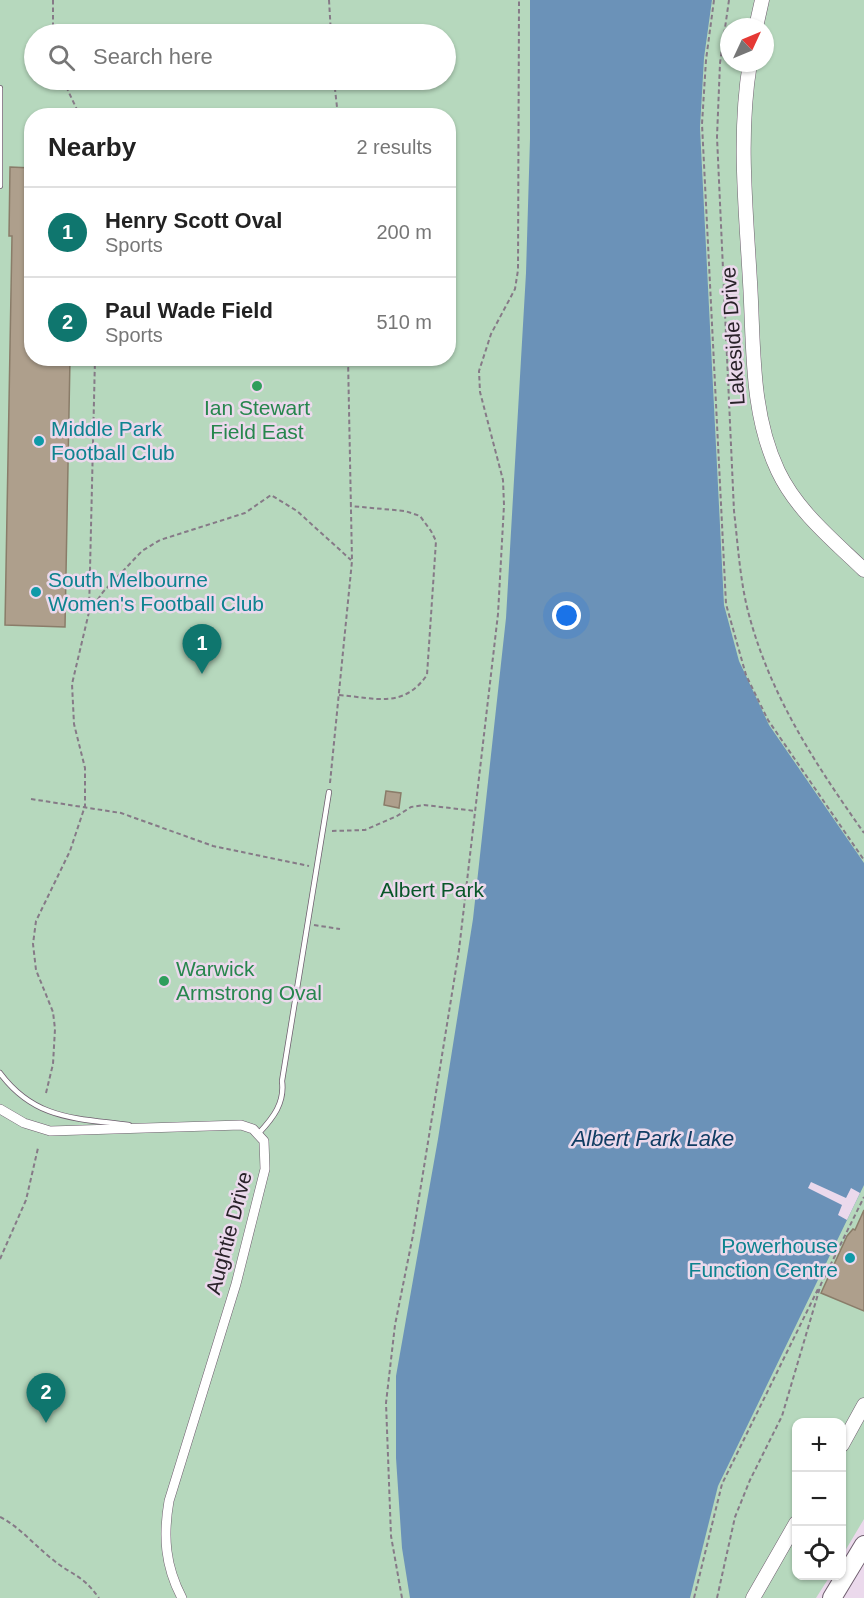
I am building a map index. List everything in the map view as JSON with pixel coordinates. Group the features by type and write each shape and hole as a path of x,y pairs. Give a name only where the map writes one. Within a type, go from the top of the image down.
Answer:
{"highway":[{"path":"832,1598 864,1545"}],"street":[{"path":"758,18 762,0"},
{"name":"Lakeside Drive","path":"749,72 744,155 757,403 771,456 785,484 821,530 864,570"},
{"path":"0,1109 24,1123 50,1131 241,1125 259,1133"},
{"name":"Aughtie Drive","path":"182,1598 166,1554 166,1517 236,1284 259,1192 267,1157 264,1141 259,1133"},
{"path":"846,1438 864,1405"},
{"path":"753,1598 794,1526"}],"lane":[{"path":"0,88 0,186"},
{"path":"259,1133 274,1114 281,1099 329,792"},
{"path":"0,1073 24,1098 45,1112 61,1117 156,1128"}],"path":[{"path":"52,0 53,24"},
{"path":"329,0 330,24"},
{"path":"402,1598 391,1536 386,1403 395,1325 413,1235 447,1033 476,811 498,614 504,504 503,480 480,392 479,371 491,334 515,289 518,270 519,0"},
{"path":"714,0 706,60 702,124 726,604 746,675 768,720 864,860"},
{"path":"729,0 720,63 717,137 734,511 748,613 774,686 810,754 864,833"},
{"path":"68,90 76,108"},
{"path":"335,90 337,108"},
{"path":"46,1093 53,1064 55,1029 52,1012 36,970 33,944 36,921 70,851 85,806 85,768 74,724 72,684 89,612 94,366"},
{"path":"329,792 352,561 348,366"},
{"path":"89,612 102,592 142,551 170,537 245,513 271,495 297,511 352,561"},
{"path":"339,694 388,700 400,698 417,689 427,675 436,541 420,516 405,511 350,506"},
{"path":"31,799 121,813 213,846 317,868"},
{"path":"324,830 340,833 365,830 411,807 424,805 476,811"},
{"path":"309,924 340,929"},
{"path":"0,1259 26,1200 38,1148"},
{"path":"694,1598 722,1484 864,1197"},
{"path":"717,1598 735,1517 750,1480 782,1416 821,1284"},
{"path":"0,1517 13,1524 54,1562 87,1581 99,1598"}],"green space":[{"name":"Albert Park","path":"0,0 864,0 864,1519 846,1549 846,1418 792,1418 792,1580 827,1580 816,1598 0,1598"}],"water":[{"name":"Albert Park Lake","path":"530,0 712,0 704,58 700,128 724,605 739,661 769,725 864,863 864,1185 718,1486 690,1598 410,1598 402,1548 396,1458 396,1376 438,1139 473,919 506,618 526,273 530,139"}],"pier":[{"path":"811,1182 846,1198 851,1188 860,1193 847,1220 838,1215 842,1205 808,1188"}],"building":[{"path":"10,167 24,168 24,366 70,366 65,627 5,625 12,236 9,236"},
{"path":"386,791 401,793 399,808 384,805"},
{"name":"Powerhouse Function Centre","path":"864,1210 864,1311 821,1293 847,1236 853,1229 855,1230"}],"place":[{"name":"Ian Stewart Field East","path":"257,386"},
{"name":"Middle Park Football Club","path":"39,441"},
{"name":"South Melbourne Women's Football Club","path":"36,592"},
{"name":"Henry Scott Oval","path":"202,674"},
{"name":"Warwick Armstrong Oval","path":"164,981"},
{"name":"Powerhouse Function Centre","path":"850,1258"},
{"name":"Paul Wade Field","path":"46,1423"}]}
